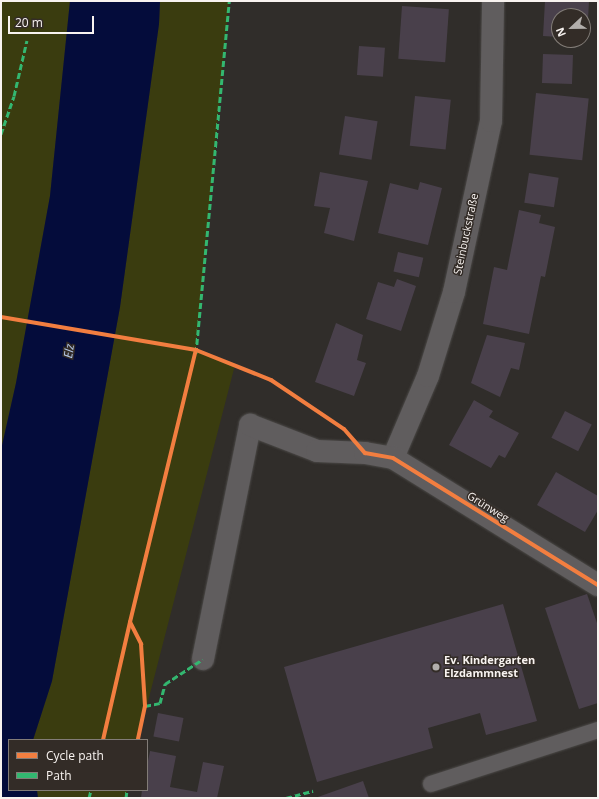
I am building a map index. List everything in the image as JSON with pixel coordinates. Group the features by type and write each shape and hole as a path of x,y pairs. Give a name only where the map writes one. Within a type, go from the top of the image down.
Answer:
{"street":[{"name":"Steinbuckstraße","path":"393,458 428,376 456,284 491,121 493,1"},
{"name":"Grünweg","path":"203,659 250,425 317,451 365,453 393,458 598,585"}],"lane":[{"path":"431,784 598,730"}],"shaded area":[{"path":"1,1 70,1 50,196 16,383 1,450"},
{"path":"160,1 229,1 196,350 235,365 138,739 33,739 52,681 120,307 159,24"},
{"path":"37,791 127,791 127,798 37,798"}],"water":[{"name":"Elz","path":"70,1 160,1 159,24 120,307 52,681 33,739 8,739 8,791 37,791 38,798 1,798 1,450 16,383 50,196"}],"building":[{"path":"545,1 589,1 589,8 551,8 551,36 543,36"},
{"path":"402,6 449,9 445,62 398,59"},
{"path":"359,46 385,48 383,77 357,75"},
{"path":"543,54 573,55 572,84 542,83"},
{"path":"536,93 589,99 582,160 530,155"},
{"path":"415,96 451,100 446,149 410,146"},
{"path":"345,116 378,121 371,160 339,155"},
{"path":"320,172 368,181 354,241 324,233 330,208 314,206"},
{"path":"529,173 559,178 554,207 524,203"},
{"path":"420,182 442,188 428,245 378,233 390,183 418,190"},
{"path":"519,210 541,215 539,223 555,227 545,277 541,276 529,334 483,324 494,267 507,270"},
{"path":"398,252 423,258 419,277 394,271"},
{"path":"397,279 416,286 401,331 366,319 378,282 394,287"},
{"path":"336,323 363,335 357,360 366,363 354,396 315,382"},
{"path":"487,335 525,343 519,370 511,368 500,397 471,383"},
{"path":"474,400 493,411 489,417 519,433 505,458 499,455 491,468 449,445"},
{"path":"565,411 592,425 578,451 551,438"},
{"path":"556,472 598,496 598,510 585,532 537,505"},
{"path":"587,594 598,626 598,703 579,709 545,608"},
{"path":"503,604 537,721 486,735 480,713 428,728 433,748 317,782 284,667"},
{"path":"158,713 184,718 179,742 153,737"},
{"path":"150,751 176,756 170,787 197,792 203,762 224,766 217,798 141,798 142,791 148,791 148,761"},
{"path":"363,781 369,798 315,798"}],"marked path":[{"path":"196,353 229,1"},
{"path":"1,134 14,96 27,40"},
{"path":"145,706 160,703 165,684 203,659"},
{"path":"89,798 91,791"},
{"path":"126,798 127,791"},
{"path":"286,798 313,791"}],"cycle path":[{"path":"1,317 196,350 271,380 344,429 365,453 393,458 598,585"},
{"path":"103,739 196,350"},
{"path":"130,622 141,644 145,706 138,739"}],"place":[{"name":"Ev. Kindergarten Elzdammnest","path":"436,667"}]}
